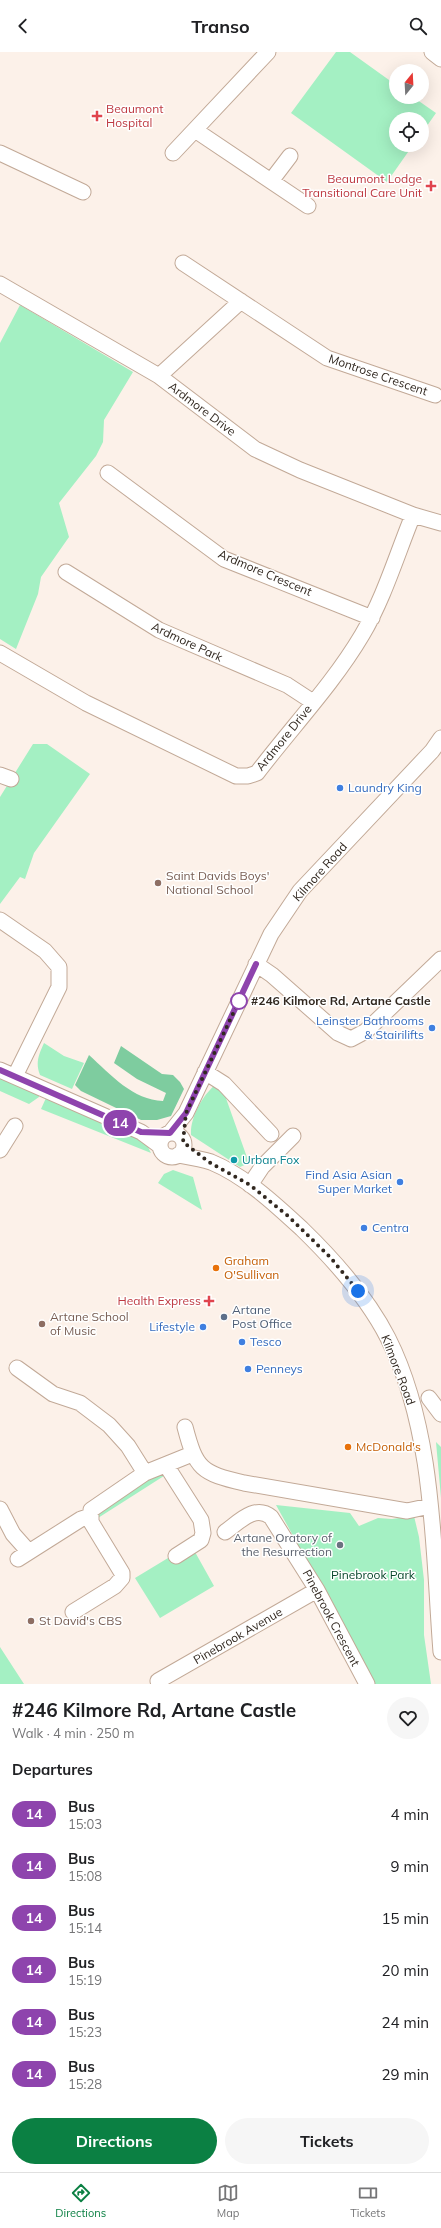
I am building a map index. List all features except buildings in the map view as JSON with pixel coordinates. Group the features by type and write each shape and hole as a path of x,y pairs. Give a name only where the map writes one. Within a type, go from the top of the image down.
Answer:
{"street":[{"path":"173,153 268,52"},
{"path":"432,52 441,59"},
{"path":"195,130 308,206"},
{"path":"0,153 83,192"},
{"path":"271,182 290,156"},
{"name":"Montrose Crescent","path":"183,263 327,358 435,395"},
{"name":"Ardmore Drive","path":"0,284 159,376 254,449 300,470 412,515 441,523"},
{"path":"159,376 241,301"},
{"name":"Ardmore Crescent","path":"108,473 224,558 372,618"},
{"name":"Ardmore Drive","path":"0,653 86,703 236,776 248,776 257,772 347,659 372,618 412,515"},
{"name":"Ardmore Park","path":"66,572 158,630 287,685 313,702"},
{"name":"Kilmore Road","path":"441,738 437,755 300,891 271,934 205,1072 174,1142 250,1185 288,1216 330,1257 367,1303 381,1326 396,1358 413,1408 423,1453 434,1514 441,1652"},
{"path":"0,920 45,951 59,966 59,987 14,1076"},
{"path":"256,964 272,975 338,1033 352,1039 366,1031 441,959"},
{"path":"0,1070 141,1132 174,1142"},
{"path":"205,1072 224,1084 271,1134"},
{"path":"0,1150 15,1126"},
{"path":"250,1185 262,1167 293,1136"},
{"path":"17,1368 53,1394 80,1403 109,1425 128,1446 145,1473"},
{"path":"429,1398 441,1414"},
{"path":"185,1427 192,1454 206,1470 217,1476 244,1483 434,1514"},
{"path":"73,1612 116,1586 122,1578 122,1572 90,1516 90,1510 96,1504 145,1473 192,1454"},
{"path":"166,1465 203,1527 201,1540 176,1556"},
{"path":"0,1509 23,1556 81,1519 90,1516"},
{"name":"Pinebrook Crescent","path":"225,1532 253,1512 261,1512 268,1515 298,1557 367,1684"},
{"name":"Pinebrook Avenue","path":"158,1681 317,1590"}],"green space":[{"path":"336,52 350,52 389,80 389,104 423,104 436,113 429,123 429,112 389,112 389,152 408,152 387,182 291,113"},
{"path":"20,305 133,372 104,420 103,442 96,456 59,503 69,537 41,577 38,594 16,649 0,639 0,343"},
{"path":"33,744 47,744 90,774 34,853 25,879 20,877 0,904 0,797"},
{"path":"44,1043 64,1056 84,1063 72,1089 40,1075 38,1066 39,1055"},
{"path":"121,1046 162,1074 173,1075 180,1082 184,1089 171,1116 157,1120 141,1120 81,1091 75,1085 89,1055 114,1078 132,1091 152,1100 163,1101 166,1093 137,1079 114,1063"},
{"path":"0,1077 39,1095 39,1097 29,1104 0,1091"},
{"path":"215,1085 222,1087 249,1163 240,1167 191,1135 192,1122 201,1101"},
{"path":"46,1098 125,1131 146,1143 151,1153 41,1109"},
{"path":"173,1170 193,1177 202,1210 158,1183 164,1174"},
{"path":"436,1442 441,1447 441,1498"},
{"path":"156,1473 167,1474 98,1518 96,1514"},
{"name":"Pinebrook Park","path":"276,1505 350,1513 359,1526 378,1518 392,1519 414,1516 419,1537 424,1580 424,1635 431,1684 375,1684"},
{"path":"195,1552 214,1586 160,1618 135,1578 173,1555"},
{"path":"0,1647 24,1684 0,1684"}],"bus line":[{"name":"14","path":"0,1070 141,1132 170,1133 186,1113 256,964"}],"place":[{"name":"Beaumont Hospital","path":"97,116"},
{"name":"Beaumont Lodge Transitional Care Unit","path":"431,186"},
{"name":"Laundry King","path":"340,788"},
{"name":"Saint Davids Boys' National School","path":"158,883"},
{"name":"#246 Kilmore Rd, Artane Castle","path":"239,1001"},
{"name":"Leinster Bathrooms & Stairilifts","path":"432,1028"},
{"name":"Urban Fox","path":"234,1160"},
{"name":"Find Asia Asian Super Market","path":"400,1182"},
{"name":"Centra","path":"364,1228"},
{"name":"Graham O'Sullivan","path":"216,1268"},
{"name":"Health Express","path":"209,1301"},
{"name":"Artane Post Office","path":"224,1317"},
{"name":"Artane School of Music","path":"42,1324"},
{"name":"Lifestyle","path":"203,1327"},
{"name":"Tesco","path":"242,1342"},
{"name":"Penneys","path":"248,1369"},
{"name":"McDonald's","path":"348,1447"},
{"name":"Artane Oratory of the Resurrection","path":"340,1545"},
{"name":"St David's CBS","path":"31,1621"}],"route":[{"path":"239,1001 186,1113 182,1139 183,1142 209,1162 225,1169 250,1185 288,1216 330,1257 358,1291"}]}
